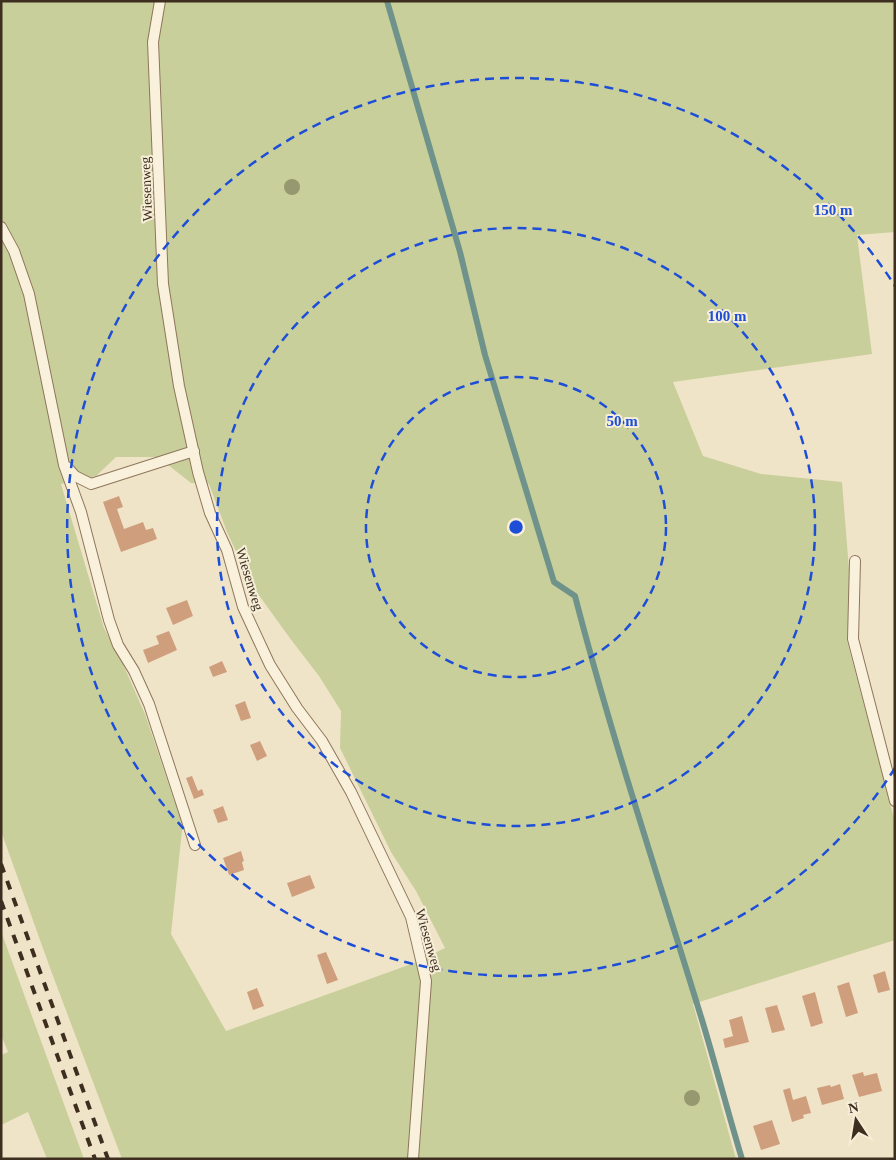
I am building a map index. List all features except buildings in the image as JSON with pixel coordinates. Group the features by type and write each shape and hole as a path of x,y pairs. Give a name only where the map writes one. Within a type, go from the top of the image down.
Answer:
{"lane":[{"name":"Wiesenweg","path":"160,1 153,42 164,284 179,386 210,513 227,550 243,608 270,665 297,708 322,741 350,792 411,916 426,981 413,1159"},
{"path":"1,227 14,251 29,294 64,465 81,512 109,620 118,645 134,671 149,704 195,845"},
{"path":"64,465 75,476 91,484 194,451"},
{"path":"855,561 853,639 895,801"}],"green space":[{"path":"1,1 895,1 895,232 857,235 872,354 673,382 703,456 761,474 842,482 850,582 847,641 895,822 895,940 693,1004 736,1159 122,1159 1,831","holes":["116,457 158,457 191,483 209,484 227,532 251,584 319,676 341,711 340,748 391,852 416,891 445,948 414,963 226,1031 171,934 183,821 145,714 122,662 104,628 61,484 96,476"]},
{"path":"1,931 84,1159 47,1159 28,1112 1,1125 1,1055 8,1052 1,1035"}],"waterway":[{"path":"387,1 460,252 485,355 554,582 575,596 620,756 702,1020 742,1159"}],"railway":[{"path":"1,864 108,1159"},
{"path":"1,901 95,1159"}]}
